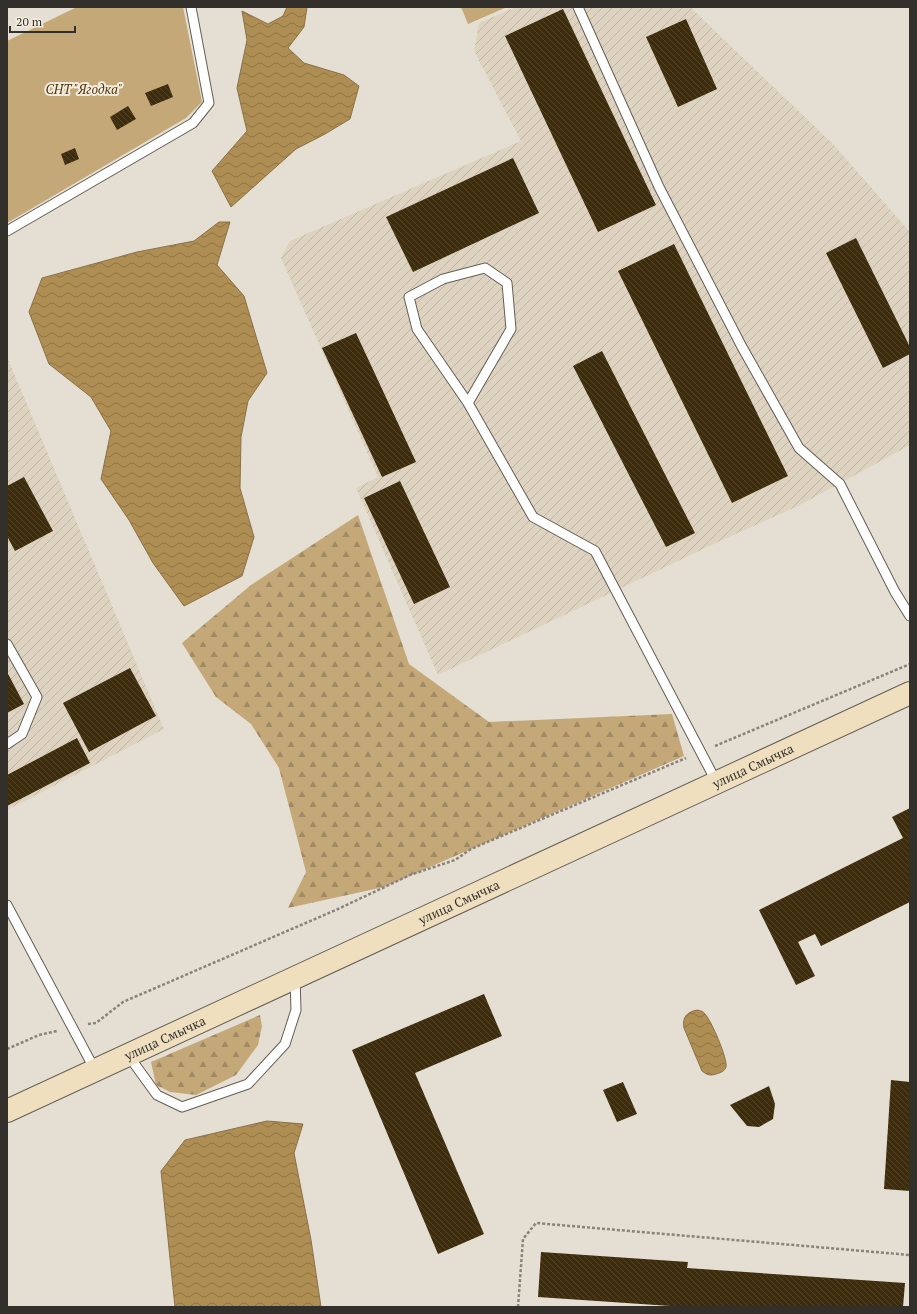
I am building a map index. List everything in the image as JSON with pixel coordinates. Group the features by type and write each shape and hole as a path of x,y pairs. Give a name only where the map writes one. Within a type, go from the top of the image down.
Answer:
{"street":[{"name":"улица Смычка","path":"7,1111 910,693"}],"lane":[{"path":"7,231 193,123 209,103 191,7"},
{"path":"578,7 659,187 742,348 799,448 840,484 895,592 910,616"},
{"path":"468,402 511,329 507,283 485,268 443,278 408,297 417,330 468,402 532,517 595,551 717,783"},
{"path":"7,644 37,697 22,734 7,744"},
{"path":"7,905 95,1070"},
{"path":"128,1055 157,1095 182,1107 248,1084 285,1044 296,1010 295,978"}],"path":[{"path":"7,1049 39,1035 96,1023 123,1002 338,909 410,875 455,860 471,849 910,664"},
{"path":"518,1307 523,1240 536,1224 910,1255"}],"shaded area":[{"path":"516,7 690,7 833,144 910,232 910,445 800,505 718,542 438,675 356,488 378,477 281,258 290,241 521,141 474,51 479,23"},
{"path":"7,357 164,729 7,810"}],"green space":[{"name":"СНТ \"Ягодка\"","path":"77,7 183,7 202,102 186,118 7,223 7,41"},
{"path":"461,7 507,7 468,24"},
{"path":"358,515 409,664 489,722 672,714 684,756 384,887 288,908 306,872 279,768 251,724 216,697 182,643 251,585"},
{"path":"260,1015 262,1026 258,1045 236,1075 196,1095 170,1092 156,1085 151,1062"}],"water":[{"path":"287,7 307,7 304,27 288,48 304,63 344,75 359,86 350,119 296,149 231,207 212,171 247,131 237,88 247,40 242,11 268,24 283,16"},
{"path":"219,222 230,222 217,265 244,296 267,373 248,401 241,437 240,488 254,537 242,576 184,606 153,563 129,520 101,479 111,431 91,397 49,364 29,312 42,278 137,252 194,241"},
{"path":"697,1010 702,1011 708,1018 722,1048 726,1063 726,1067 723,1071 714,1075 707,1074 702,1071 684,1028 686,1016 690,1012"},
{"path":"267,1121 303,1124 294,1153 311,1240 321,1307 175,1307 161,1171 185,1140"}],"building":[{"path":"563,9 656,205 598,232 505,36"},
{"path":"686,19 717,89 678,107 646,37"},
{"path":"168,84 173,97 151,106 145,93"},
{"path":"128,106 136,119 117,130 110,117"},
{"path":"75,148 79,159 65,165 61,154"},
{"path":"513,158 539,213 413,272 386,217"},
{"path":"856,238 910,347 910,354 883,368 826,253"},
{"path":"674,244 788,476 732,503 618,271"},
{"path":"356,333 416,462 382,477 322,348"},
{"path":"602,351 695,533 666,547 573,366"},
{"path":"24,477 53,531 15,551 7,536 7,486"},
{"path":"400,481 450,587 414,604 364,498"},
{"path":"130,668 156,716 89,752 63,703"},
{"path":"7,672 24,704 7,713"},
{"path":"77,738 90,763 7,806 7,775"},
{"path":"910,808 910,902 821,946 815,934 798,942 815,976 796,985 759,910 903,838 892,817"},
{"path":"484,994 502,1036 415,1073 484,1234 438,1254 352,1050"},
{"path":"891,1080 910,1082 910,1191 884,1189"},
{"path":"623,1082 637,1114 617,1122 603,1090"},
{"path":"769,1086 775,1104 773,1119 759,1127 747,1126 730,1105"},
{"path":"541,1252 688,1262 687,1268 905,1283 903,1307 685,1307 538,1297"}]}
